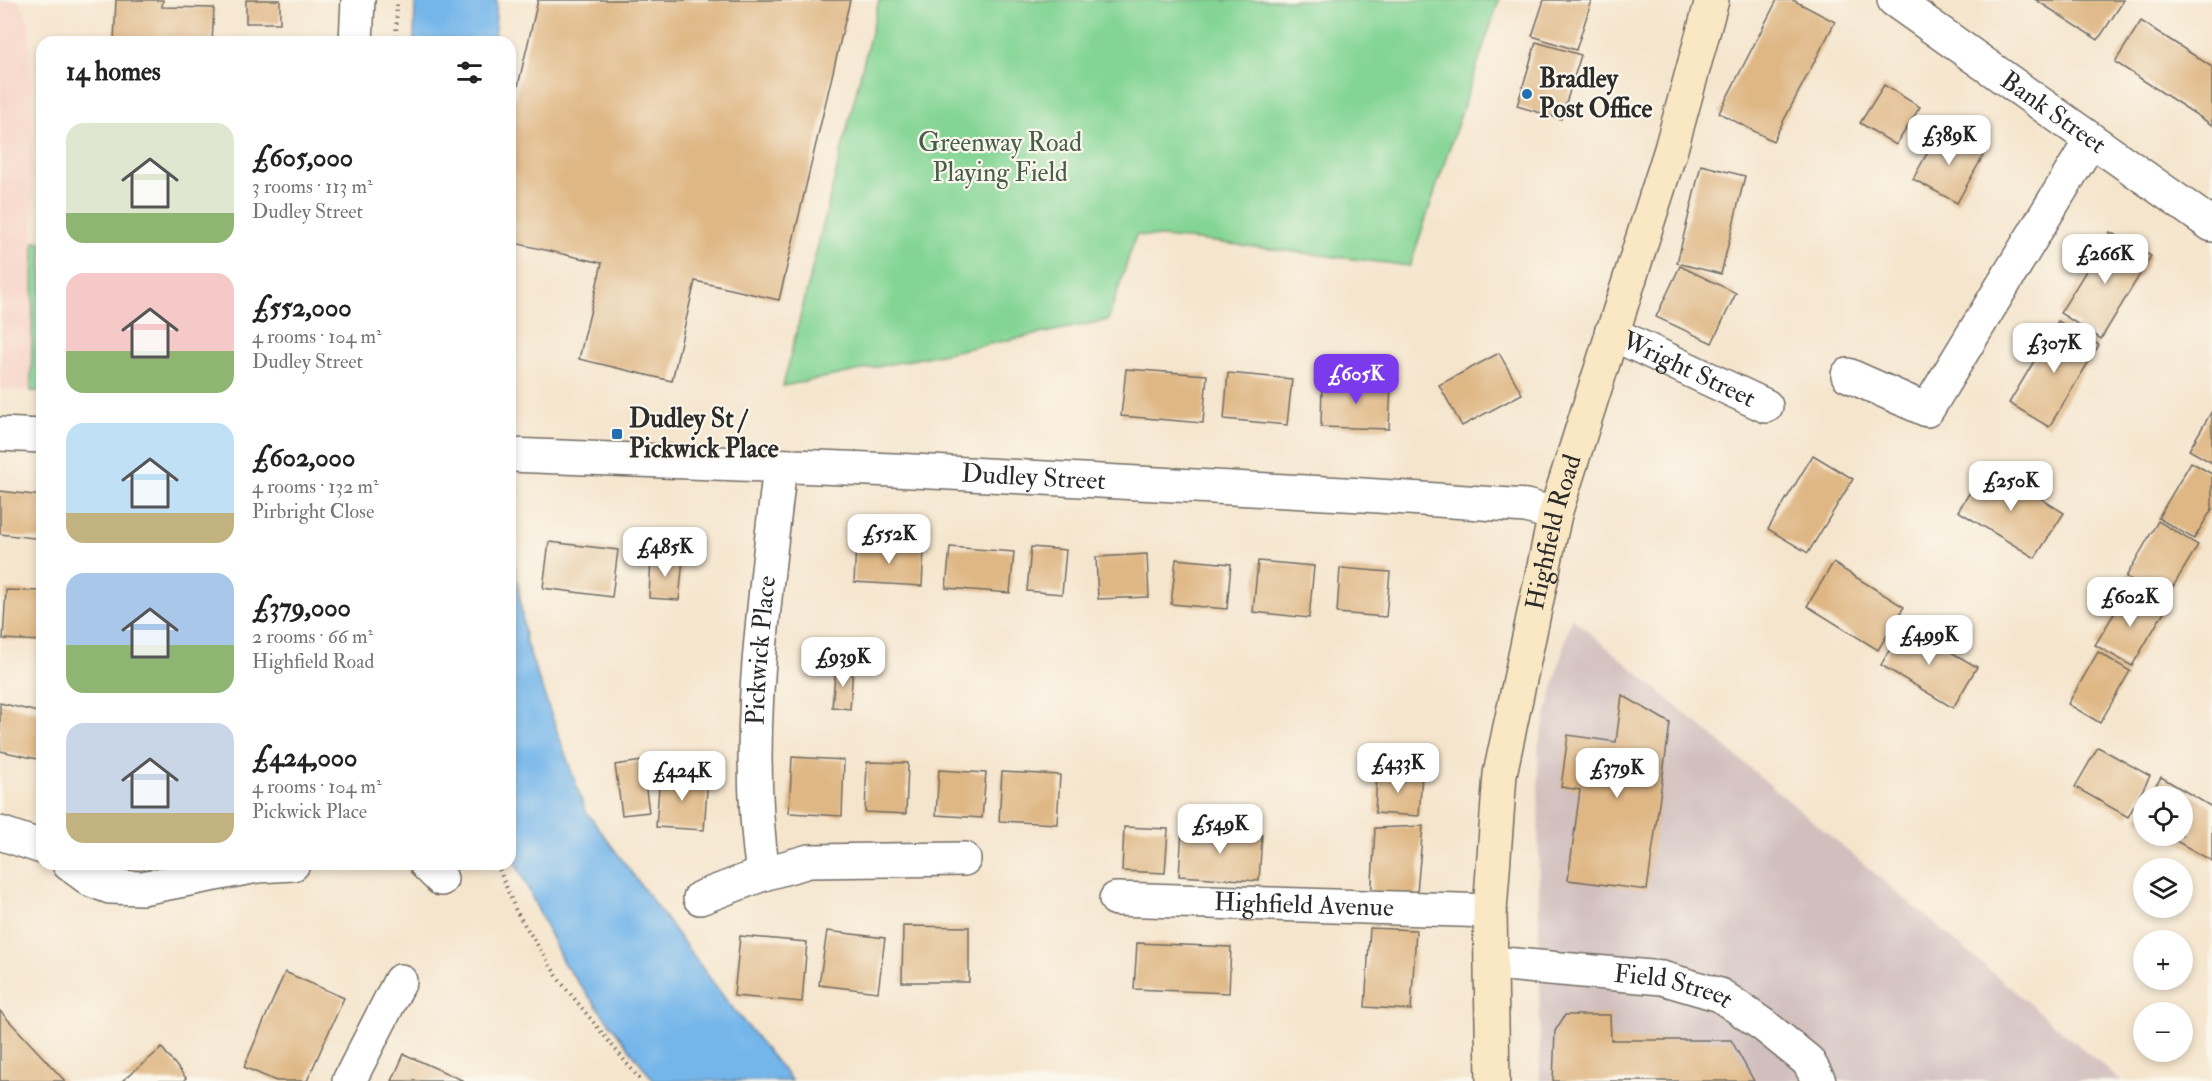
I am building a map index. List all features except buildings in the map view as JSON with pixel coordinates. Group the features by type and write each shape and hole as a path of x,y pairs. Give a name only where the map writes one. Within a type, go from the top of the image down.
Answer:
{"main road":[{"name":"Highfield Road","path":"1493,1081 1493,963 1490,911 1500,774 1555,514 1671,149 1712,0"}],"street":[{"path":"356,36 358,0"},
{"name":"Bank Street","path":"1894,0 2212,225"},
{"path":"1848,375 1927,410 2091,140"},
{"name":"Wright Street","path":"1611,333 1767,405"},
{"path":"0,434 36,436"},
{"name":"Dudley Street","path":"516,455 1363,495 1526,506 1555,514"},
{"name":"Pickwick Place","path":"762,874 755,822 756,685 780,466"},
{"path":"0,833 36,845"},
{"path":"700,898 762,874 809,861 964,858"},
{"path":"77,870 91,880 110,887 142,888 236,870"},
{"name":"Highfield Avenue","path":"1116,899 1490,911"},
{"name":"Field Street","path":"1493,963 1662,978 1720,995 1766,1027 1808,1061 1819,1081"},
{"path":"349,1081 400,981"}],"path":[{"path":"396,36 397,0"},
{"path":"499,870 516,911 560,981 641,1081"}],"shaded area":[{"path":"0,0 18,0 29,22 34,242 31,391 0,389"},
{"path":"1571,617 2121,1081 1540,1081 1538,748"}],"green space":[{"name":"Greenway Road Playing Field","path":"879,0 1499,0 1410,266 1198,240 1136,235 1108,320 783,386"},
{"path":"34,242 36,242 36,391 31,391"}],"water":[{"path":"415,0 497,0 494,36 414,36"},
{"path":"516,570 526,643 585,810 726,1000 792,1081 654,1081 564,964 516,864"}],"place":[{"name":"Bradley Post Office","path":"1527,94"},
{"name":"Dudley St / Pickwick Place","path":"617,434"}]}
